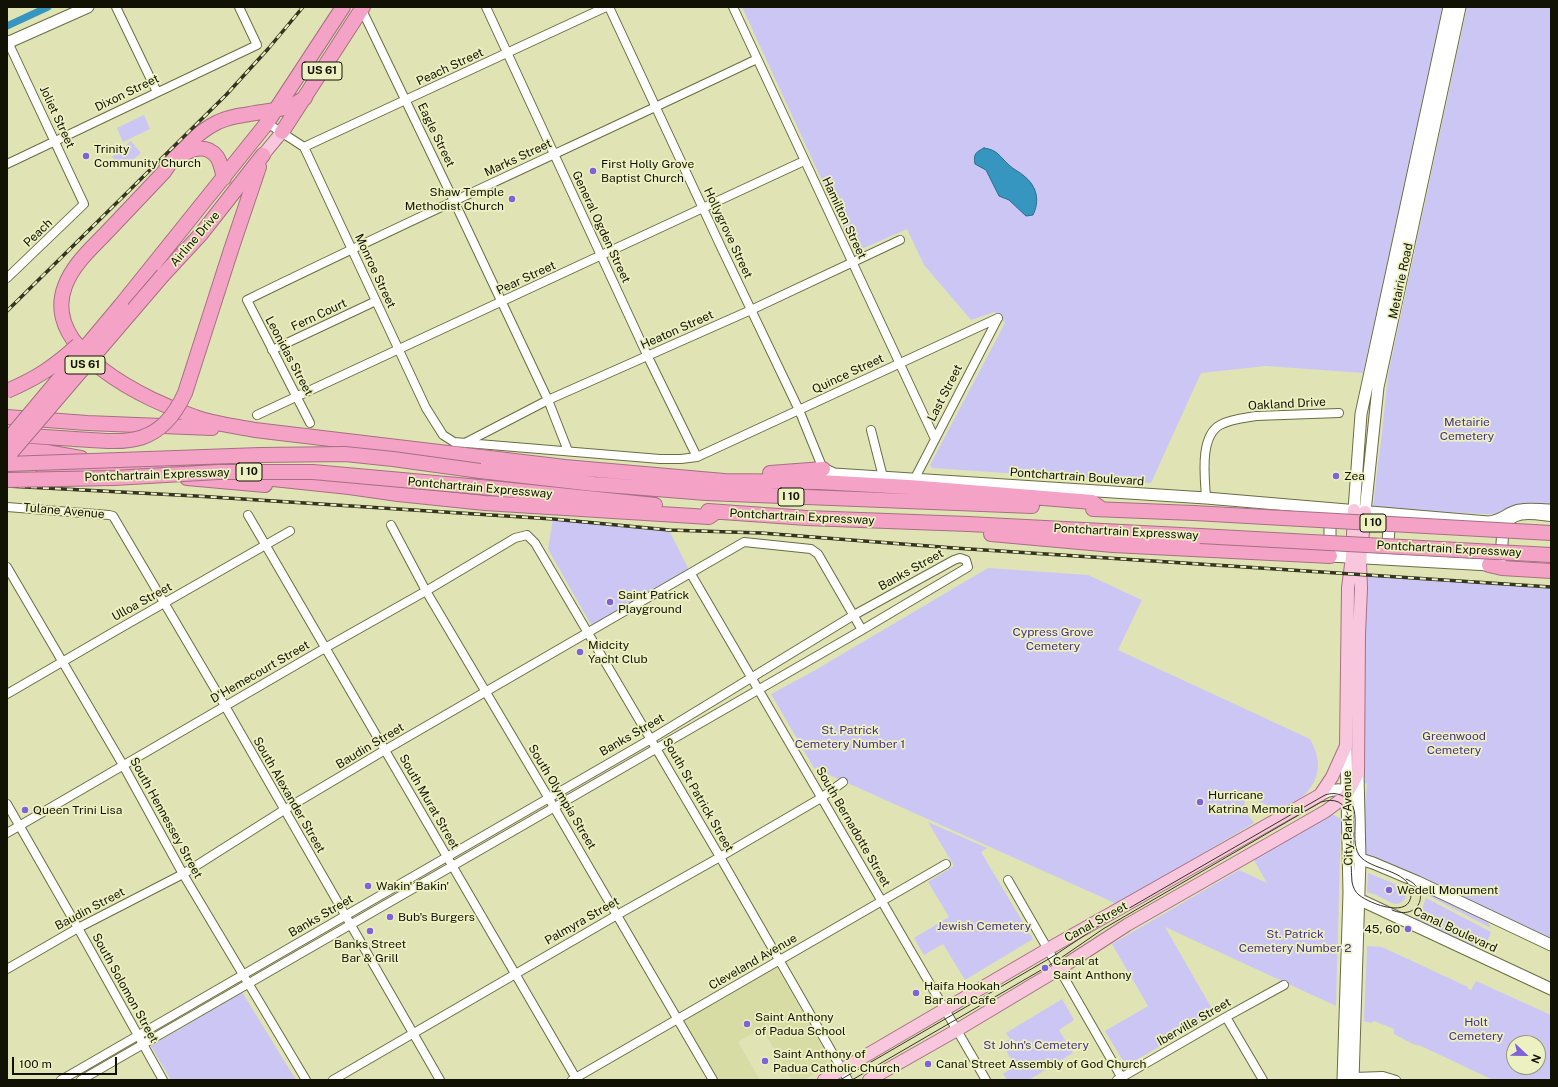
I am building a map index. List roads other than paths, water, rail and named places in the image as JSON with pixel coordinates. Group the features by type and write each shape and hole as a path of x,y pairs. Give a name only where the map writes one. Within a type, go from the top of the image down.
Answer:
{"highway":[{"name":"Airline Drive","path":"7,457 158,271 224,178 277,110 342,7"},
{"name":"Airline Drive","path":"282,132 305,98 361,7"},
{"path":"164,172 170,163 194,140 206,129 218,122 243,115 288,107 305,98"},
{"path":"224,178 218,158 211,151 197,148 185,154 164,172 72,271 64,287 61,302 62,313 67,330 80,348 97,365 136,392 167,407 196,418 255,430 565,467 724,481 819,482 909,487 1092,502 1102,509"},
{"name":"Airline Drive","path":"7,441 120,305 201,234 263,155"},
{"path":"7,435 114,442 133,440 148,436 162,426 178,408 186,393 231,250 263,155"},
{"path":"7,390 36,378 54,366 120,305"},
{"path":"7,417 87,423 255,430"},
{"path":"7,457 46,452 132,466 349,487 398,494 485,503 625,513 709,517 716,512"},
{"name":"Pontchartrain Expressway","path":"7,457 344,454 594,484 706,493 1194,513 1551,533"},
{"path":"7,470 15,468 51,468 241,482 284,488 398,494"},
{"path":"644,474 652,472 770,474 824,469"},
{"name":"Pontchartrain Expressway","path":"7,480 114,478 218,472 313,472 490,488 716,512 806,518 968,524 1551,555"},
{"path":"968,524 982,534 1113,545 1330,556"},
{"path":"1489,565 1502,568 1551,571"}],"main road":[{"path":"7,42 88,7"},
{"name":"Metairie Road","path":"1356,557 1359,511 1361,414 1449,7"},
{"name":"Metairie Road","path":"1359,511 1376,416 1378,387 1460,7"},
{"name":"Airline Drive","path":"263,155 282,132"},
{"name":"Pontchartrain Boulevard","path":"824,469 834,474 1206,498 1330,508 1499,525 1521,510 1551,510"},
{"path":"1330,508 1330,556 1489,565 1499,562 1501,558 1499,525"},
{"path":"1386,559 1390,514"},
{"name":"City Park Avenue","path":"1346,1079 1349,893 1346,746 1348,588 1356,557"},
{"name":"City Park Avenue","path":"1346,1079 1359,900 1360,859 1358,773 1358,634 1361,588 1356,557"},
{"name":"Canal Street","path":"824,1080 845,1075 917,1027 1048,949 1320,795 1332,777 1346,746"},
{"name":"Canal Street","path":"868,1080 957,1030 1127,925 1326,811 1347,793 1358,773"},
{"path":"1320,795 1327,791 1338,790 1347,793 1359,811"},
{"path":"1326,811 1337,810 1342,812 1348,820"},
{"path":"1237,842 1245,858"},
{"path":"1349,856 1373,863 1418,882 1551,945"},
{"name":"Canal Boulevard","path":"1349,893 1359,900 1551,989"},
{"path":"917,1027 927,1046"}],"street":[{"path":"116,7 157,92"},
{"name":"Dixon Street","path":"7,164 257,45 239,7"},
{"name":"Eagle Street","path":"361,7 548,400 568,451"},
{"name":"General Ogden Street","path":"486,7 506,54 602,256 648,357 697,457"},
{"name":"Peach Street","path":"304,147 606,7"},
{"name":"Hollygrove Street","path":"609,7 750,310 800,410 824,469"},
{"name":"Hamilton Street","path":"733,7 935,439"},
{"name":"Joliet Street","path":"7,42 84,204"},
{"name":"Marks Street","path":"247,300 352,248 656,108 757,59"},
{"path":"267,123 304,147"},
{"name":"Monroe Street","path":"304,147 426,408 443,435 450,440"},
{"name":"Pear Street","path":"257,415 804,161"},
{"name":"Peach","path":"7,278 84,204"},
{"name":"Heaton Street","path":"464,444 548,400 648,357 900,240"},
{"name":"Leonidas Street","path":"247,300 310,423"},
{"name":"Fern Court","path":"272,350 376,301"},
{"name":"Quince Street","path":"450,440 464,444 660,459 681,460 697,457 998,318"},
{"name":"Last Street","path":"914,480 998,318"},
{"name":"Oakland Drive","path":"1206,498 1205,452 1211,433 1219,425 1256,416 1339,413"},
{"path":"1361,414 1376,416"},
{"path":"871,430 883,477"},
{"name":"Tulane Avenue","path":"7,507 109,514 113,516 117,522"},
{"name":"South Murat Street","path":"248,515 575,1079"},
{"path":"1499,525 1519,516 1551,517"},
{"name":"South Alexander Street","path":"117,522 225,706 440,1080"},
{"name":"South Olympia Street","path":"391,526 426,591 555,808 713,1080"},
{"name":"Ulloa Street","path":"7,694 290,532"},
{"name":"D'Hemecourt Street","path":"7,833 516,538 527,535"},
{"name":"South St Patrick Street","path":"527,535 535,543 657,748 845,1075"},
{"name":"Baudin Street","path":"7,969 78,928 183,874 284,810 385,750 744,542 810,549 818,554 854,615"},
{"name":"Banks Street","path":"61,1080 138,1036 246,979 350,924 555,808 968,567 966,560 960,558 854,615 651,738 345,916 246,979 142,1044 81,1080"},
{"name":"South Hennessey Street","path":"7,566 124,765 183,874 306,1080"},
{"name":"South Bernadotte Street","path":"691,574 986,1080"},
{"path":"900,590 908,602"},
{"path":"854,615 862,630"},
{"name":"Palmyra Street","path":"333,1080 821,798 843,782"},
{"name":"South Solomon Street","path":"7,804 163,1080"},
{"name":"Cleveland Avenue","path":"575,1079 946,864"},
{"path":"1008,880 1059,968 1120,1079"},
{"name":"Iberville Street","path":"1120,1079 1284,985"},
{"path":"1226,1017 1263,1080"},
{"path":"1346,1079 1384,1076 1396,1080"}],"water":[{"path":"984,148 992,150 998,154 1032,184 1037,199 1033,215 1026,216 1009,200 999,196 986,170 975,164 974,158 976,154"}],"waterway":[{"path":"7,26 48,7"}],"tram line":[{"path":"840,1080 1052,957 1100,925 1325,795 1341,795 1350,801 1355,815 1355,840 1359,855 1364,860 1404,879 1409,885 1411,893 1410,901 1405,906 1398,908 1390,908 1372,902 1364,899 1358,894 1354,889 1352,882 1350,828 1347,812 1338,802 1331,800 1321,802 1103,929 1055,962 852,1080"},
{"path":"1392,910 1401,913 1409,912 1419,903 1421,897 1419,890 1414,884 1406,879"}],"railway":[{"path":"7,311 226,95 268,49 303,7"},
{"path":"7,486 196,496 553,519 669,530 761,533 954,548 1551,587"}],"place":[{"name":"Trinity Community Church","path":"86,156"},
{"name":"First Holly Grove Baptist Church","path":"593,171"},
{"name":"Shaw Temple Methodist Church","path":"512,199"},
{"name":"Zea","path":"1336,476"},
{"name":"Saint Patrick Playground","path":"610,602"},
{"name":"Midcity Yacht Club","path":"580,652"},
{"name":"Hurricane Katrina Memorial","path":"1200,802"},
{"name":"Queen Trini Lisa","path":"25,810"},
{"name":"Wakin' Bakin'","path":"368,886"},
{"name":"Wedell Monument","path":"1389,890"},
{"name":"Bub's Burgers","path":"390,917"},
{"name":"45, 60","path":"1408,929"},
{"name":"Banks Street Bar & Grill","path":"370,931"},
{"name":"Canal at Saint Anthony","path":"1045,968"},
{"name":"Haifa Hookah Bar and Cafe","path":"916,993"},
{"name":"Saint Anthony of Padua School","path":"747,1024"},
{"name":"Saint Anthony of Padua Catholic Church","path":"765,1061"},
{"name":"Canal Street Assembly of God Church","path":"928,1064"}],"park label":[{"name":"Metairie Cemetery","path":"1467,429"},
{"name":"Cypress Grove Cemetery","path":"1053,639"},
{"name":"St. Patrick Cemetery Number 1","path":"850,737"},
{"name":"Greenwood Cemetery","path":"1454,743"},
{"name":"Jewish Cemetery","path":"984,926"},
{"name":"St. Patrick Cemetery Number 2","path":"1295,941"},
{"name":"Holt Cemetery","path":"1476,1029"},
{"name":"St John's Cemetery","path":"1036,1045"}]}
